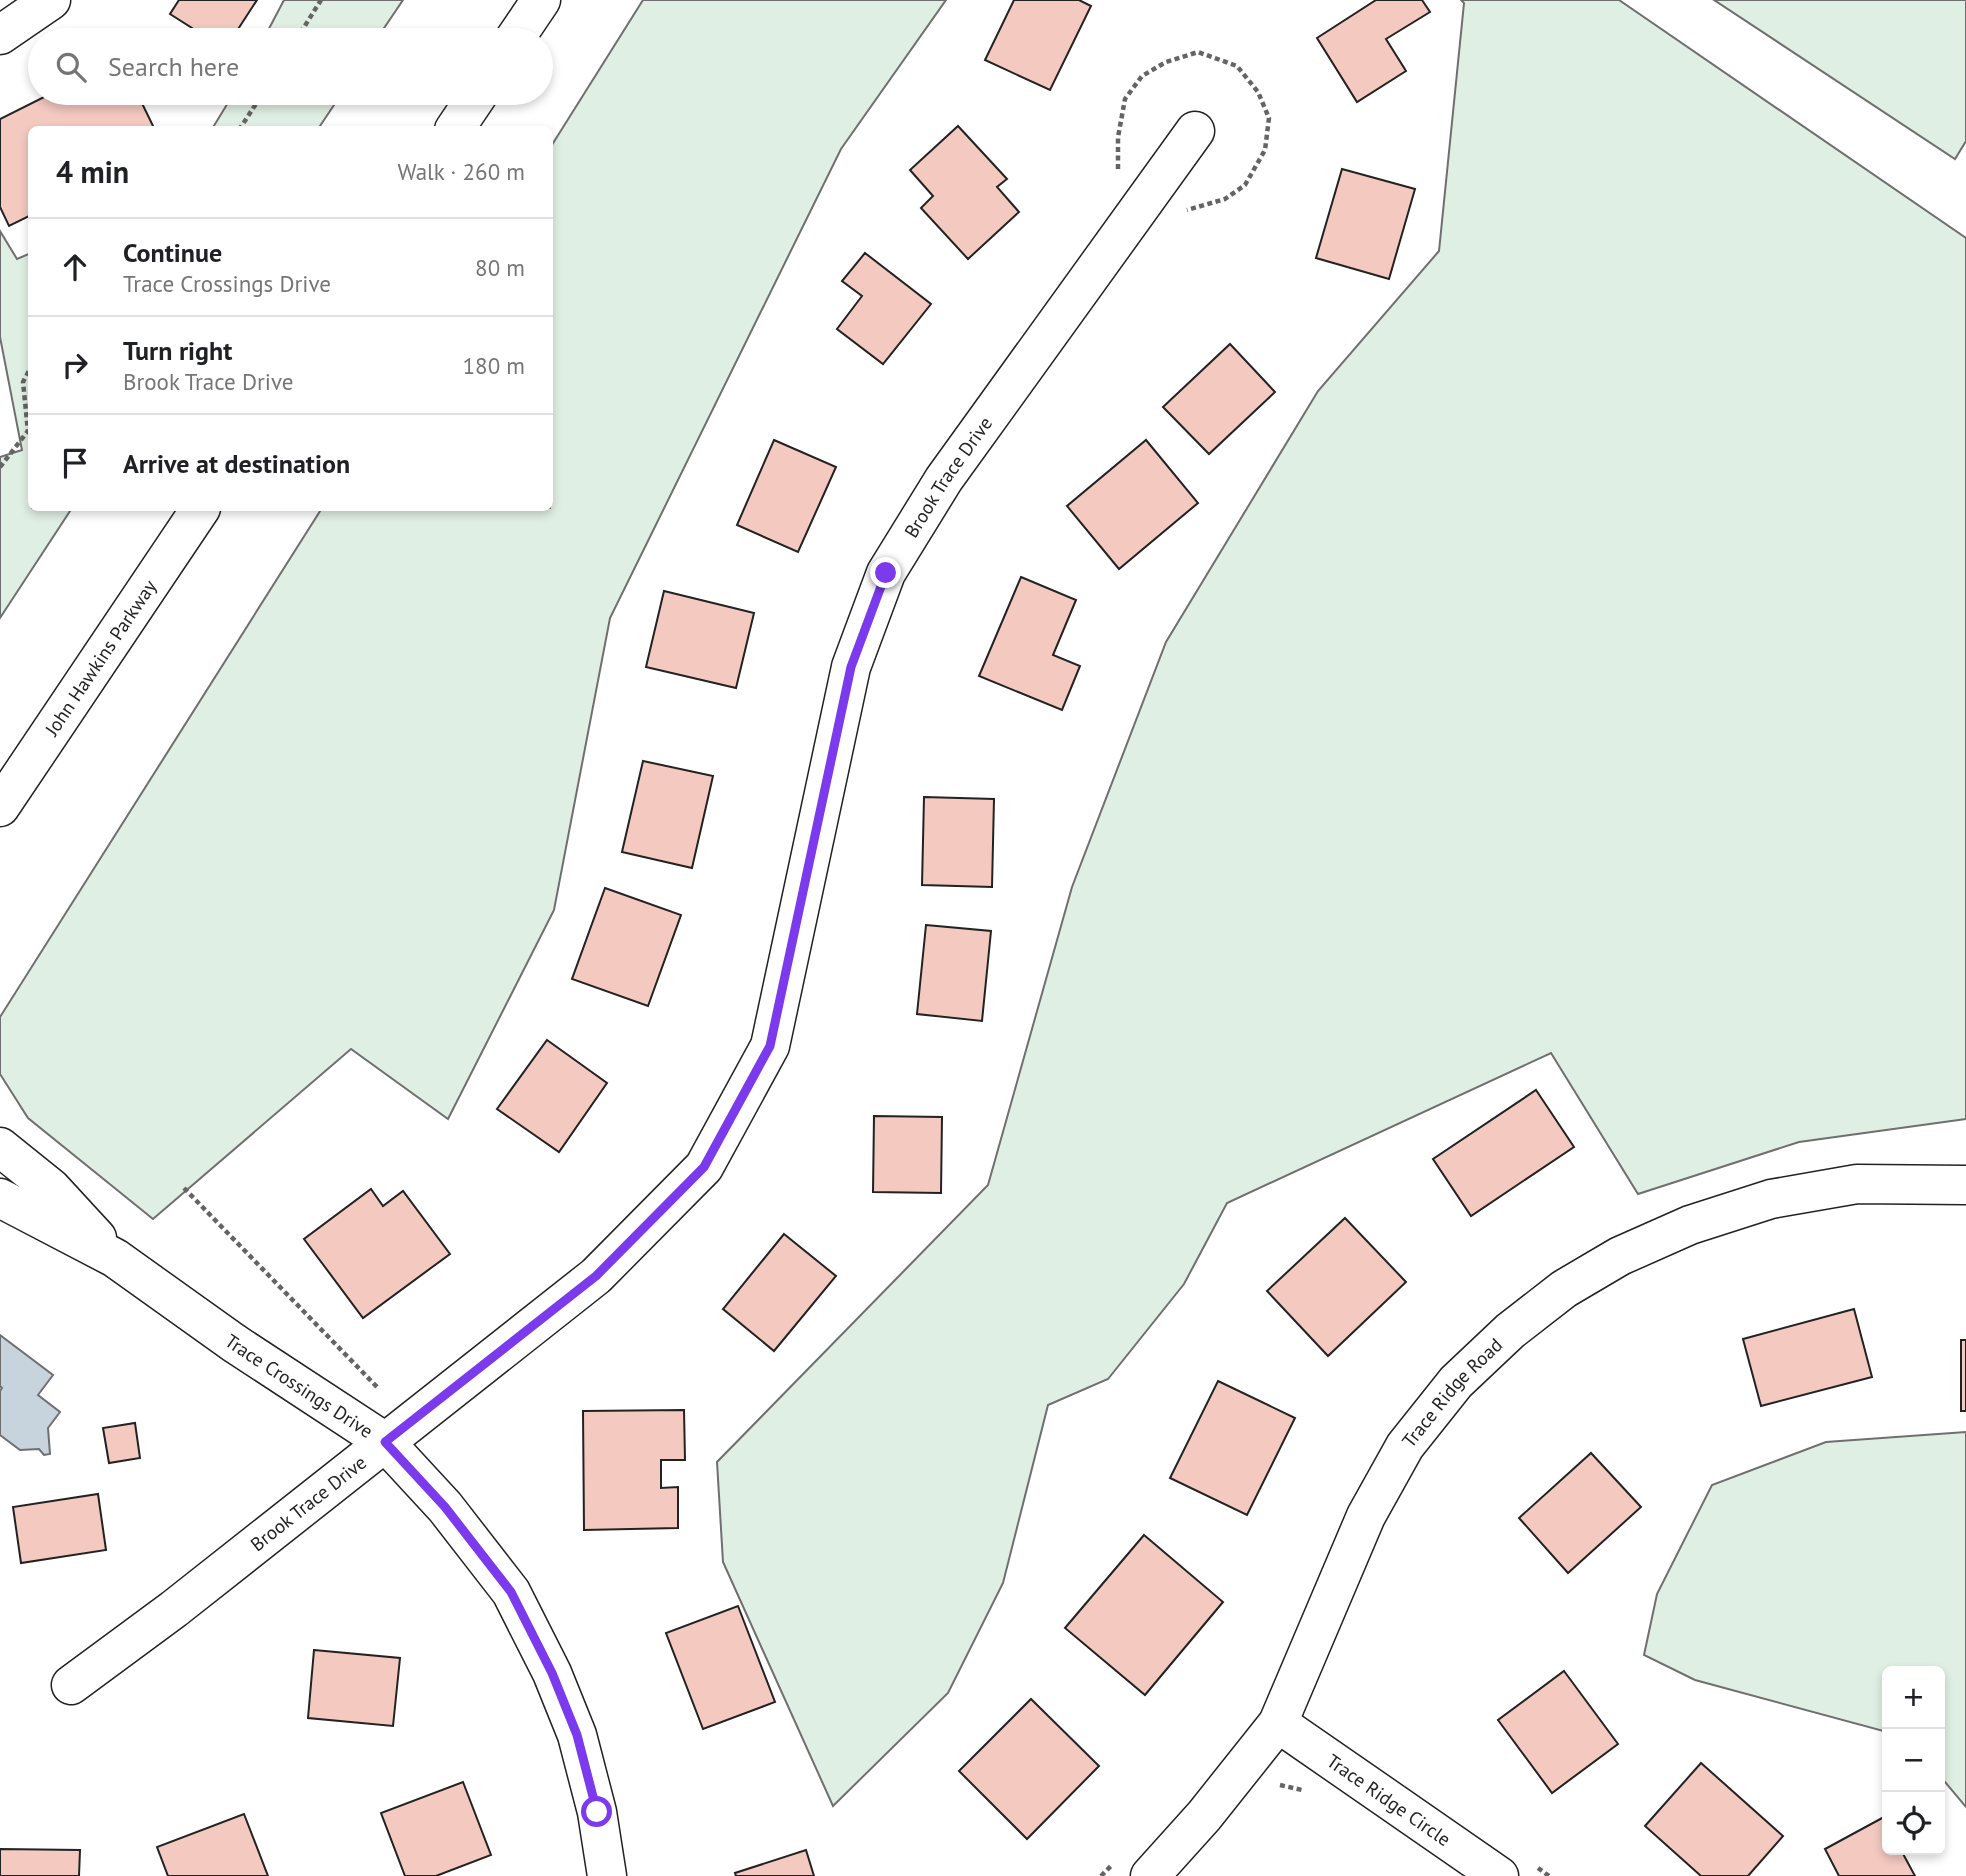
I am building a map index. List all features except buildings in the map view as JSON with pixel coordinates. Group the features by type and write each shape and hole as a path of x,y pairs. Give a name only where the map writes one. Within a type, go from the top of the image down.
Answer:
{"street":[{"path":"0,35 51,0"},
{"path":"522,28 541,0"},
{"path":"457,126 471,105"},
{"name":"Brook Trace Drive","path":"71,1685 174,1609 372,1434 596,1276 704,1167 770,1046 851,667 886,573 944,479 1195,131"},
{"name":"John Hawkins Parkway","path":"0,807 199,511"},
{"name":"Trace Crossings Drive","path":"0,1147 51,1188 115,1258"},
{"name":"Trace Ridge Road","path":"1150,1876 1205,1816 1278,1723 1366,1516 1405,1446 1456,1382 1510,1331 1564,1290 1620,1256 1690,1225 1771,1199 1857,1184 1966,1185"},
{"name":"Trace Crossings Drive","path":"0,1198 115,1258 234,1343 372,1434 445,1507 511,1592 546,1661 577,1735 597,1812 607,1876"},
{"name":"Trace Ridge Circle","path":"1278,1723 1513,1868"}],"path":[{"path":"304,28 321,0"},
{"path":"242,126 255,105"},
{"path":"0,467 28,431 23,382 28,373"},
{"path":"184,1188 389,1400 372,1434"},
{"path":"1275,1787 1282,1784 1312,1796"},
{"path":"1513,1868 1549,1876"}],"green space":[{"path":"284,0 403,0 384,28 269,28"},
{"path":"643,0 946,0 841,149 610,618 554,910 448,1119 351,1049 153,1219 28,1118 0,1074 0,1017 320,511 553,511 553,143"},
{"path":"1461,0 1619,0 1966,238 1966,1119 1799,1142 1638,1194 1551,1053 1227,1203 1184,1284 1108,1379 1048,1405 1003,1583 948,1693 833,1806 723,1562 717,1462 988,1185 1072,887 1166,642 1318,391 1439,251 1464,3"},
{"path":"1714,0 1966,0 1966,141 1955,159"},
{"path":"227,105 334,105 320,126 214,126"},
{"path":"0,231 17,259 28,254 28,511 70,511 0,618 0,457 22,450 0,337"},
{"path":"1966,1432 1966,1807 1945,1782 1945,1666 1882,1666 1882,1731 1695,1680 1644,1655 1657,1594 1712,1485 1826,1442"}],"shaded area":[{"path":"0,1335 53,1375 38,1395 60,1412 48,1428 50,1454 44,1455 39,1449 20,1450 0,1435"}],"route":[{"path":"597,1812 577,1735 552,1673 511,1592 445,1507 385,1442 596,1276 704,1167 770,1046 851,667 886,573"}]}
